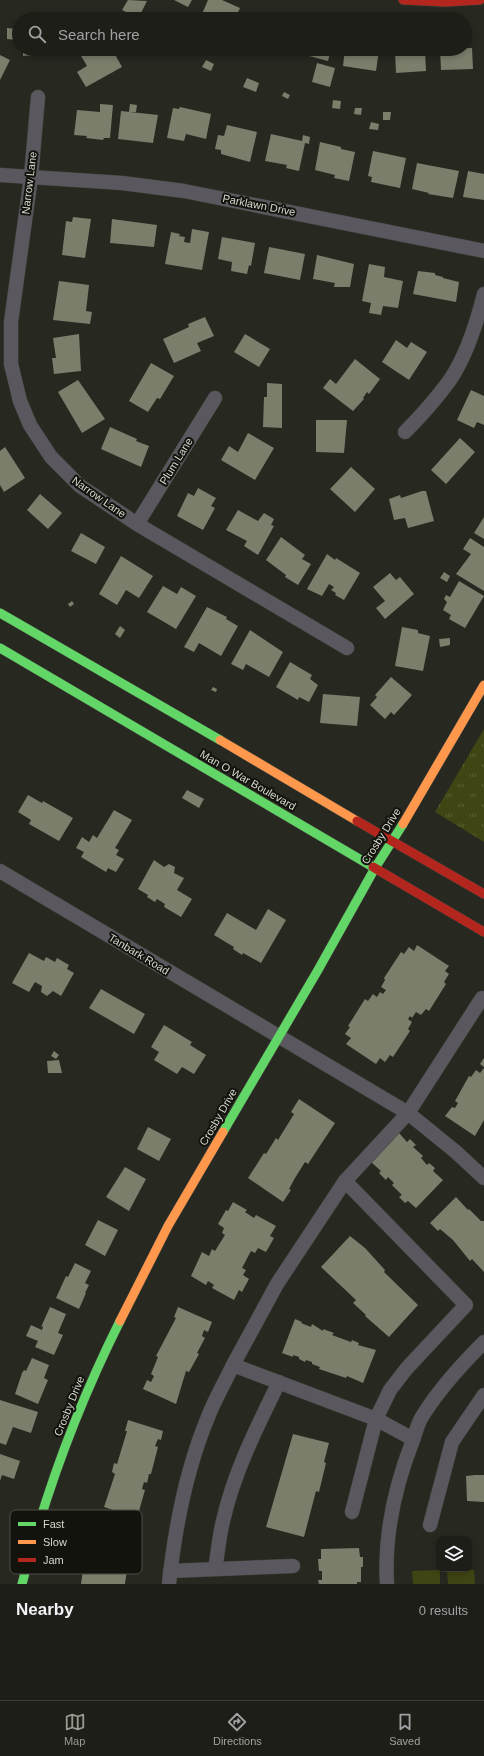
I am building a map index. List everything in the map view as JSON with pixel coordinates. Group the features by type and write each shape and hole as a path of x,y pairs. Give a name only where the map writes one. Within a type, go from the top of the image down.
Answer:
{"main road":[{"path":"403,0 445,2 480,0"},
{"name":"Man O War Boulevard","path":"0,613 484,894"},
{"name":"Man O War Boulevard","path":"0,648 484,932"},
{"name":"Crosby Drive","path":"44,1510 67,1442 103,1355 168,1226 374,868 393,841 484,685"},
{"name":"Crosby Drive","path":"22,1584 24,1574"}],"street":[{"name":"Narrow Lane","path":"38,97 31,177 5,364 30,426 51,457 80,486 137,524 347,648"},
{"name":"Parklawn Drive","path":"0,175 122,183 184,191 484,251"},
{"path":"405,432 427,409 450,379 463,355 484,294"},
{"name":"Plum Lane","path":"137,524 215,398"},
{"name":"Tanbark Road","path":"0,872 408,1113 456,1152 484,1178"},
{"path":"293,1566 215,1569 170,1578 174,1537 195,1451 208,1417 277,1284 345,1181 408,1113 482,998 484,999"},
{"path":"345,1181 466,1305 407,1368 390,1390 376,1419 352,1512"},
{"path":"387,1584 386,1567 392,1513 402,1467 422,1416 460,1366 484,1342"},
{"path":"234,1365 376,1419 413,1439"},
{"path":"215,1569 222,1521 234,1485 253,1435 279,1382"},
{"path":"430,1525 452,1442 484,1395"}],"green space":[{"path":"484,729 484,842 435,812"},
{"path":"436,1570 436,1572 440,1572 440,1584 413,1584 412,1571"},
{"path":"472,1570 474,1570 475,1584 448,1584 447,1572 472,1572"}],"building":[{"path":"128,0 147,1 142,12 126,12 122,10"},
{"path":"174,0 192,0 188,7"},
{"path":"208,0 222,0 240,8 238,12 203,12"},
{"path":"7,28 12,28 12,40 7,39"},
{"path":"472,48 473,69 441,70 440,56 472,56"},
{"path":"0,55 10,60 0,80"},
{"path":"81,56 116,56 122,67 86,87 77,72 87,66"},
{"path":"309,56 329,56 328,61"},
{"path":"344,56 378,56 376,71 343,66"},
{"path":"395,56 425,56 426,71 396,73"},
{"path":"206,60 214,64 211,71 202,67"},
{"path":"317,63 335,68 330,87 312,82"},
{"path":"247,78 259,83 256,92 243,87"},
{"path":"284,92 290,95 288,99 282,96"},
{"path":"333,100 341,101 340,109 332,108"},
{"path":"100,104 113,105 110,138 104,138 103,140 86,138 87,136 74,135 77,110 100,112"},
{"path":"130,104 137,105 136,112 129,112"},
{"path":"180,107 211,114 206,139 186,134 184,141 167,138 173,108 179,109"},
{"path":"355,108 362,108 361,115 354,114"},
{"path":"121,111 158,115 153,143 118,139"},
{"path":"383,112 391,112 390,120 383,120"},
{"path":"371,122 379,124 378,130 369,129"},
{"path":"227,125 257,132 250,162 221,154 221,150 215,149 218,135 224,136"},
{"path":"271,134 302,141 303,135 310,137 309,144 305,143 299,171 286,168 287,165 265,161"},
{"path":"320,142 355,152 349,181 334,178 335,175 315,170"},
{"path":"373,151 406,158 400,188 371,182 372,177 368,176"},
{"path":"417,163 459,171 453,198 428,194 429,193 412,189"},
{"path":"468,171 484,174 484,200 463,197"},
{"path":"73,217 91,219 85,258 62,255 66,221 72,222"},
{"path":"112,219 157,225 154,247 110,243"},
{"path":"192,229 209,232 202,270 165,264 171,232 180,234 179,236 185,237 184,242 190,243"},
{"path":"222,237 255,243 251,266 249,265 247,274 231,271 232,262 218,259"},
{"path":"269,247 305,254 300,280 264,273"},
{"path":"317,255 354,264 350,287 334,287 335,283 313,279"},
{"path":"369,264 385,267 384,277 403,281 398,308 383,306 381,315 369,313 371,303 362,301"},
{"path":"418,271 435,273 435,275 443,278 459,282 456,302 413,294"},
{"path":"59,281 89,285 86,311 92,312 90,324 53,320"},
{"path":"205,317 214,336 197,343 201,351 174,363 163,339 189,327 188,324"},
{"path":"79,334 81,371 54,374 52,358 56,358 53,338"},
{"path":"245,334 270,349 259,367 234,352"},
{"path":"396,340 407,348 411,342 427,352 409,380 382,362"},
{"path":"355,359 380,379 369,394 367,392 363,398 364,399 353,411 323,388 330,379 336,384"},
{"path":"151,363 174,376 160,399 157,398 148,412 129,401"},
{"path":"78,380 105,419 82,433 58,392"},
{"path":"267,383 282,384 282,428 263,427 264,397 267,397"},
{"path":"471,390 484,396 484,425 477,422 474,428 457,420"},
{"path":"316,420 347,420 344,453 316,452"},
{"path":"110,427 149,446 141,467 101,449"},
{"path":"248,433 274,448 255,480 221,460 229,446 238,452"},
{"path":"460,438 475,452 446,484 431,470"},
{"path":"5,447 25,478 4,492 0,485 0,451"},
{"path":"351,467 375,489 355,512 330,489"},
{"path":"198,488 216,498 211,506 215,508 203,530 177,516 188,493 194,496"},
{"path":"426,491 434,521 408,528 405,518 394,520 389,499 400,495 401,498"},
{"path":"40,494 62,513 48,529 27,510"},
{"path":"238,510 258,521 264,513 274,519 271,525 274,526 258,555 244,546 247,541 226,530"},
{"path":"484,517 484,539 474,533"},
{"path":"81,533 105,547 96,564 71,551"},
{"path":"281,537 305,555 302,559 311,564 298,585 285,577 286,575 266,560"},
{"path":"470,538 484,547 484,591 456,574 471,554 463,549"},
{"path":"327,554 335,560 336,558 360,573 344,600 335,595 336,593 331,590 334,587 329,584 322,596 307,589"},
{"path":"121,556 153,576 139,598 126,590 117,605 99,594"},
{"path":"444,572 450,576 447,582 440,578"},
{"path":"390,573 396,580 400,577 414,594 385,619 376,608 385,601 373,587"},
{"path":"459,581 484,596 465,628 449,619 451,615 443,610 447,602 444,599 446,595 450,597"},
{"path":"163,586 177,594 181,587 196,596 176,629 147,612"},
{"path":"72,601 74,604 70,607 68,604"},
{"path":"207,607 227,617 226,619 238,626 221,656 199,643 194,652 184,647"},
{"path":"120,626 125,630 120,638 115,634"},
{"path":"402,627 418,630 418,633 430,636 423,671 395,666"},
{"path":"250,630 283,652 269,677 246,664 243,670 231,664"},
{"path":"450,638 450,645 440,647 439,639"},
{"path":"290,662 312,675 310,679 318,685 309,702 299,697 298,700 276,687"},
{"path":"391,677 412,695 394,715 391,712 385,719 370,705 377,697 375,695"},
{"path":"213,687 217,689 216,692 211,690"},
{"path":"323,694 360,697 357,726 320,723"},
{"path":"187,790 204,799 199,808 182,798"},
{"path":"28,795 42,803 43,801 73,818 59,841 29,824 31,820 18,812"},
{"path":"114,810 132,820 115,848 119,850 116,855 124,859 116,872 108,868 106,872 81,857 84,852 76,848 82,837 89,842 93,835 97,838"},
{"path":"154,860 164,867 169,864 175,867 174,873 184,878 177,890 192,899 181,917 164,907 165,904 157,899 155,902 147,897 148,895 138,889"},
{"path":"268,909 286,920 261,963 243,953 242,955 233,949 234,947 214,935 227,913 256,930"},
{"path":"417,945 449,966 445,971 449,974 444,982 446,984 429,1011 426,1009 421,1015 416,1012 412,1018 410,1016 408,1019 412,1022 408,1029 410,1031 393,1057 390,1055 385,1062 380,1058 376,1064 346,1044 351,1038 345,1034 350,1027 348,1026 365,999 368,1001 373,994 377,997 380,992 383,994 386,990 381,987 385,980 384,978 401,952 404,954 409,947 414,951"},
{"path":"29,953 44,961 46,957 55,962 57,958 69,965 67,969 74,973 61,996 53,991 47,996 41,992 42,986 35,982 29,992 12,983"},
{"path":"101,989 145,1014 134,1034 89,1008"},
{"path":"164,1025 192,1042 190,1045 206,1055 194,1074 182,1067 177,1074 154,1060 159,1052 151,1047"},
{"path":"54,1051 59,1055 56,1059 51,1056"},
{"path":"484,1058 484,1067 480,1064"},
{"path":"59,1060 62,1073 48,1073 47,1061"},
{"path":"484,1068 484,1120 475,1136 445,1116 452,1107 455,1108 458,1103 455,1101 469,1076 471,1077 476,1070 480,1073"},
{"path":"299,1099 335,1123 308,1164 305,1162 289,1189 291,1190 283,1202 248,1178 264,1153 266,1154 276,1138 278,1140 294,1114 291,1112"},
{"path":"148,1127 171,1139 159,1161 137,1149"},
{"path":"399,1133 407,1142 410,1139 416,1145 413,1147 423,1156 421,1158 427,1165 429,1163 435,1168 433,1171 443,1180 416,1208 408,1201 405,1203 399,1197 402,1195 392,1185 394,1183 388,1177 386,1180 379,1173 381,1171 371,1162"},
{"path":"125,1167 146,1179 129,1211 106,1197"},
{"path":"456,1197 468,1210 469,1209 481,1221 484,1221 484,1272 472,1259 470,1261 453,1240 440,1229 438,1231 430,1223"},
{"path":"233,1202 247,1210 245,1212 254,1218 256,1215 276,1226 270,1236 274,1238 266,1252 258,1248 255,1253 251,1251 242,1268 246,1270 243,1275 249,1279 242,1292 239,1290 234,1300 212,1288 214,1285 208,1281 206,1285 191,1276 202,1252 209,1256 212,1249 215,1251 225,1235 222,1233 224,1228 218,1224 226,1210 228,1211"},
{"path":"98,1220 118,1230 105,1256 85,1245"},
{"path":"350,1236 365,1248 385,1270 384,1272 418,1305 389,1337 365,1316 366,1315 353,1303 356,1300 321,1267"},
{"path":"75,1263 91,1271 85,1283 89,1285 79,1309 56,1298 66,1276 68,1277"},
{"path":"50,1307 66,1314 58,1333 63,1335 54,1355 35,1347 38,1341 26,1336 31,1325 42,1330 43,1326 41,1327"},
{"path":"178,1307 212,1322 208,1332 204,1330 202,1336 205,1338 197,1353 199,1354 189,1372 186,1371 176,1404 143,1389 147,1380 151,1382 154,1376 151,1374 158,1357 156,1356 176,1318 174,1317"},
{"path":"295,1319 311,1327 312,1324 323,1331 323,1329 334,1333 332,1335 351,1342 352,1340 359,1343 358,1345 376,1350 363,1383 347,1376 346,1378 319,1369 320,1367 312,1364 312,1362 306,1360 305,1362 299,1359 299,1357 293,1355 293,1357 282,1353"},
{"path":"32,1358 49,1365 44,1378 48,1380 38,1404 15,1394 22,1373 24,1370 26,1371"},
{"path":"0,1400 38,1412 31,1433 13,1427 6,1445 0,1443"},
{"path":"128,1420 163,1431 161,1440 158,1439 155,1446 158,1447 151,1474 149,1474 147,1483 144,1482 142,1489 145,1490 139,1510 113,1510 104,1507 115,1474 112,1472 114,1463 117,1464 127,1431 125,1431"},
{"path":"293,1434 329,1443 319,1492 316,1491 304,1537 266,1527"},
{"path":"0,1454 20,1461 14,1479 2,1475 0,1481"},
{"path":"484,1475 484,1502 467,1501 466,1476"},
{"path":"359,1548 360,1557 363,1557 361,1582 357,1582 357,1584 319,1584 318,1580 322,1580 322,1571 319,1571 318,1559 321,1559 321,1549"},
{"path":"82,1574 126,1574 125,1584 81,1584"}],"traffic: fast":[{"path":"0,613 220,740"},
{"path":"0,648 373,867"},
{"path":"223,1132 318,970 375,868 403,824"},
{"path":"43,1510 77,1417 90,1385 120,1321"},
{"path":"22,1584 25,1574"}],"traffic: slow":[{"path":"403,824 484,685"},
{"path":"220,740 357,821"},
{"path":"120,1321 168,1226 223,1132"}],"traffic: jam":[{"path":"403,0 445,2 480,0"},
{"path":"357,821 484,894"},
{"path":"373,867 484,932"}]}
